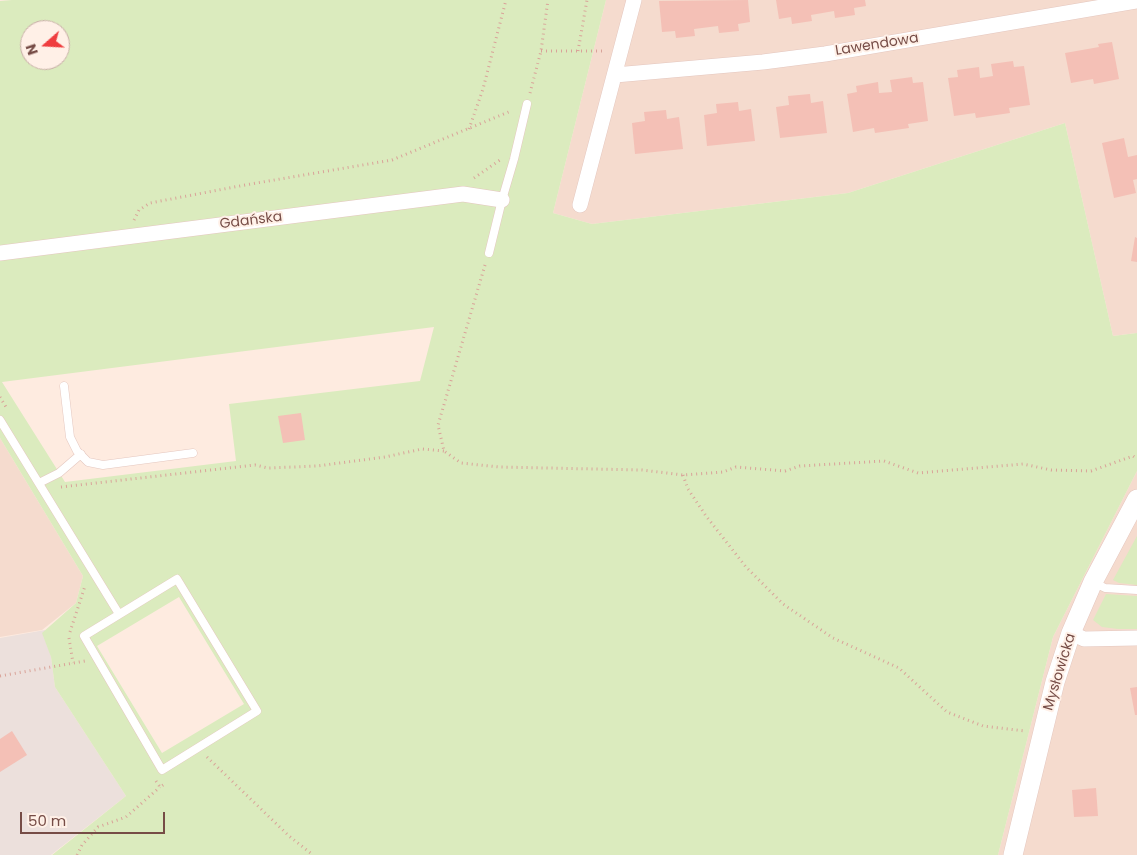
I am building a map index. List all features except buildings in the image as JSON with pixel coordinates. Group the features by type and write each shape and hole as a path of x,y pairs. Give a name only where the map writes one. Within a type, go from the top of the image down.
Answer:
{"street":[{"path":"580,205 634,0"},
{"name":"Lawendowa","path":"615,75 762,62 825,54 1137,2"},
{"name":"Gdańska","path":"0,253 463,194 502,200"},
{"name":"Mysłowicka","path":"1013,855 1042,734 1071,633 1093,582 1137,499"},
{"path":"1071,633 1084,639 1137,638"}],"lane":[{"path":"489,253 527,104"},
{"path":"64,386 70,438 88,462 103,465 193,453"},
{"path":"0,420 119,614"},
{"path":"39,483 59,473 81,454"},
{"path":"177,579 257,711 162,770 84,636 119,614 177,579"},
{"path":"1093,582 1105,588 1137,590"}],"path":[{"path":"468,129 483,89 506,0"},
{"path":"123,237 139,210 150,203 392,160 527,104 540,51 548,0"},
{"path":"578,51 587,0"},
{"path":"540,51 622,50"},
{"path":"444,451 438,425 489,253"},
{"path":"49,478 62,488 255,465 268,468 317,466 386,457 422,449 444,451 461,463 500,467 642,470 682,475 723,472 736,467 785,471 800,466 884,460 918,473 1023,464 1051,470 1092,471 1132,456 1137,459"},
{"path":"682,475 688,489 706,516 746,568 783,604 833,638 898,668 946,712 983,726 1042,734"},
{"path":"73,663 70,633 87,581"},
{"path":"0,676 86,661"},
{"path":"208,757 289,836 313,855"},
{"path":"77,855 82,845 98,826 126,817 160,787"}],"shaded area":[{"path":"606,0 1137,0 1137,333 1113,336 1065,123 848,193 592,224 553,213"},
{"path":"0,438 83,576 76,603 42,630 0,637"},
{"path":"1137,471 1137,855 998,855 1053,637"},
{"path":"45,630 55,687 126,796 51,855 0,855 0,638"}],"green space":[{"path":"606,0 553,213 592,224 848,193 1065,123 1113,336 1137,333 1137,471 1053,637 998,855 52,855 126,796 55,687 51,657 42,633 76,603 83,576 0,438 0,1","holes":["434,327 420,381 229,404 236,461 65,482 2,382","179,597 244,704 162,753 97,646"]},
{"path":"1137,536 1137,585 1119,583 1113,580"},
{"path":"1106,594 1137,596 1137,629 1102,627 1093,620"}]}
